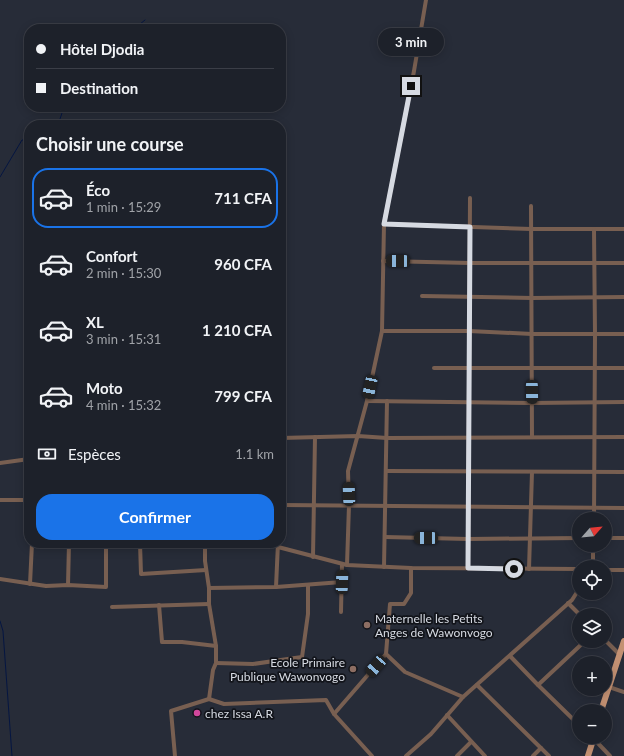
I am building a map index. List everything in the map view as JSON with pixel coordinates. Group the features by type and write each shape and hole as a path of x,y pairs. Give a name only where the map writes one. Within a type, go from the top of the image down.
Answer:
{"main road":[{"path":"612,678 624,640"},
{"path":"588,756 591,744"}],"street":[{"path":"341,612 342,582 345,565 349,505 348,471 367,401 382,331 384,224 414,71 426,0"},
{"path":"468,568 470,198"},
{"path":"531,206 532,437"},
{"path":"384,224 531,229 624,228"},
{"path":"594,229 594,512"},
{"path":"383,261 470,263 624,262"},
{"path":"422,296 532,298 624,297"},
{"path":"382,331 624,334"},
{"path":"434,368 624,368"},
{"path":"367,401 532,404 624,402"},
{"path":"384,567 387,401"},
{"path":"286,438 358,436 387,438 624,437"},
{"path":"313,556 315,437"},
{"path":"0,463 24,460"},
{"path":"386,471 624,472"},
{"path":"529,569 532,472"},
{"path":"0,500 24,500"},
{"path":"286,505 624,508"},
{"path":"385,537 468,539 572,538"},
{"path":"612,538 624,538"},
{"path":"30,584 32,548"},
{"path":"68,585 69,548"},
{"path":"0,579 46,586 68,585 106,587 106,548"},
{"path":"140,548 141,574 206,570"},
{"path":"205,548 209,604 216,646 216,663 213,670 209,699"},
{"path":"276,587 278,548"},
{"path":"286,548 345,565 411,568 572,569"},
{"path":"334,714 386,654 390,604 404,604 411,593 411,568"},
{"path":"612,570 624,570"},
{"path":"209,588 276,587 342,582"},
{"path":"216,663 253,664 302,657 308,614 308,585"},
{"path":"406,756 431,734 463,697 572,598"},
{"path":"568,603 573,608"},
{"path":"112,607 209,604"},
{"path":"159,605 162,642 182,642 216,646"},
{"path":"612,647 619,654"},
{"path":"538,686 578,648"},
{"path":"386,654 405,672 463,697"},
{"path":"510,656 538,686 572,718"},
{"path":"477,685 550,756"},
{"path":"612,689 624,692"},
{"path":"175,756 171,711 209,699 224,704 326,700 334,714 372,756"},
{"path":"446,716 485,756"},
{"path":"457,756 471,742"},
{"path":"599,744 610,756"},
{"path":"532,756 541,748"}],"waterway":[{"path":"140,24 145,20"},
{"path":"60,120 62,112"},
{"path":"0,177 22,140 24,140"},
{"path":"0,621 3,631 12,756"}],"place":[{"name":"Maternelle les Petits Anges de Wawonvogo","path":"367,625"},
{"name":"Ecole Primaire Publique Wawonvogo","path":"353,669"},
{"name":"chez Issa A.R","path":"197,713"}],"route":[{"path":"411,86 384,224 470,227 468,568 514,569"}]}
